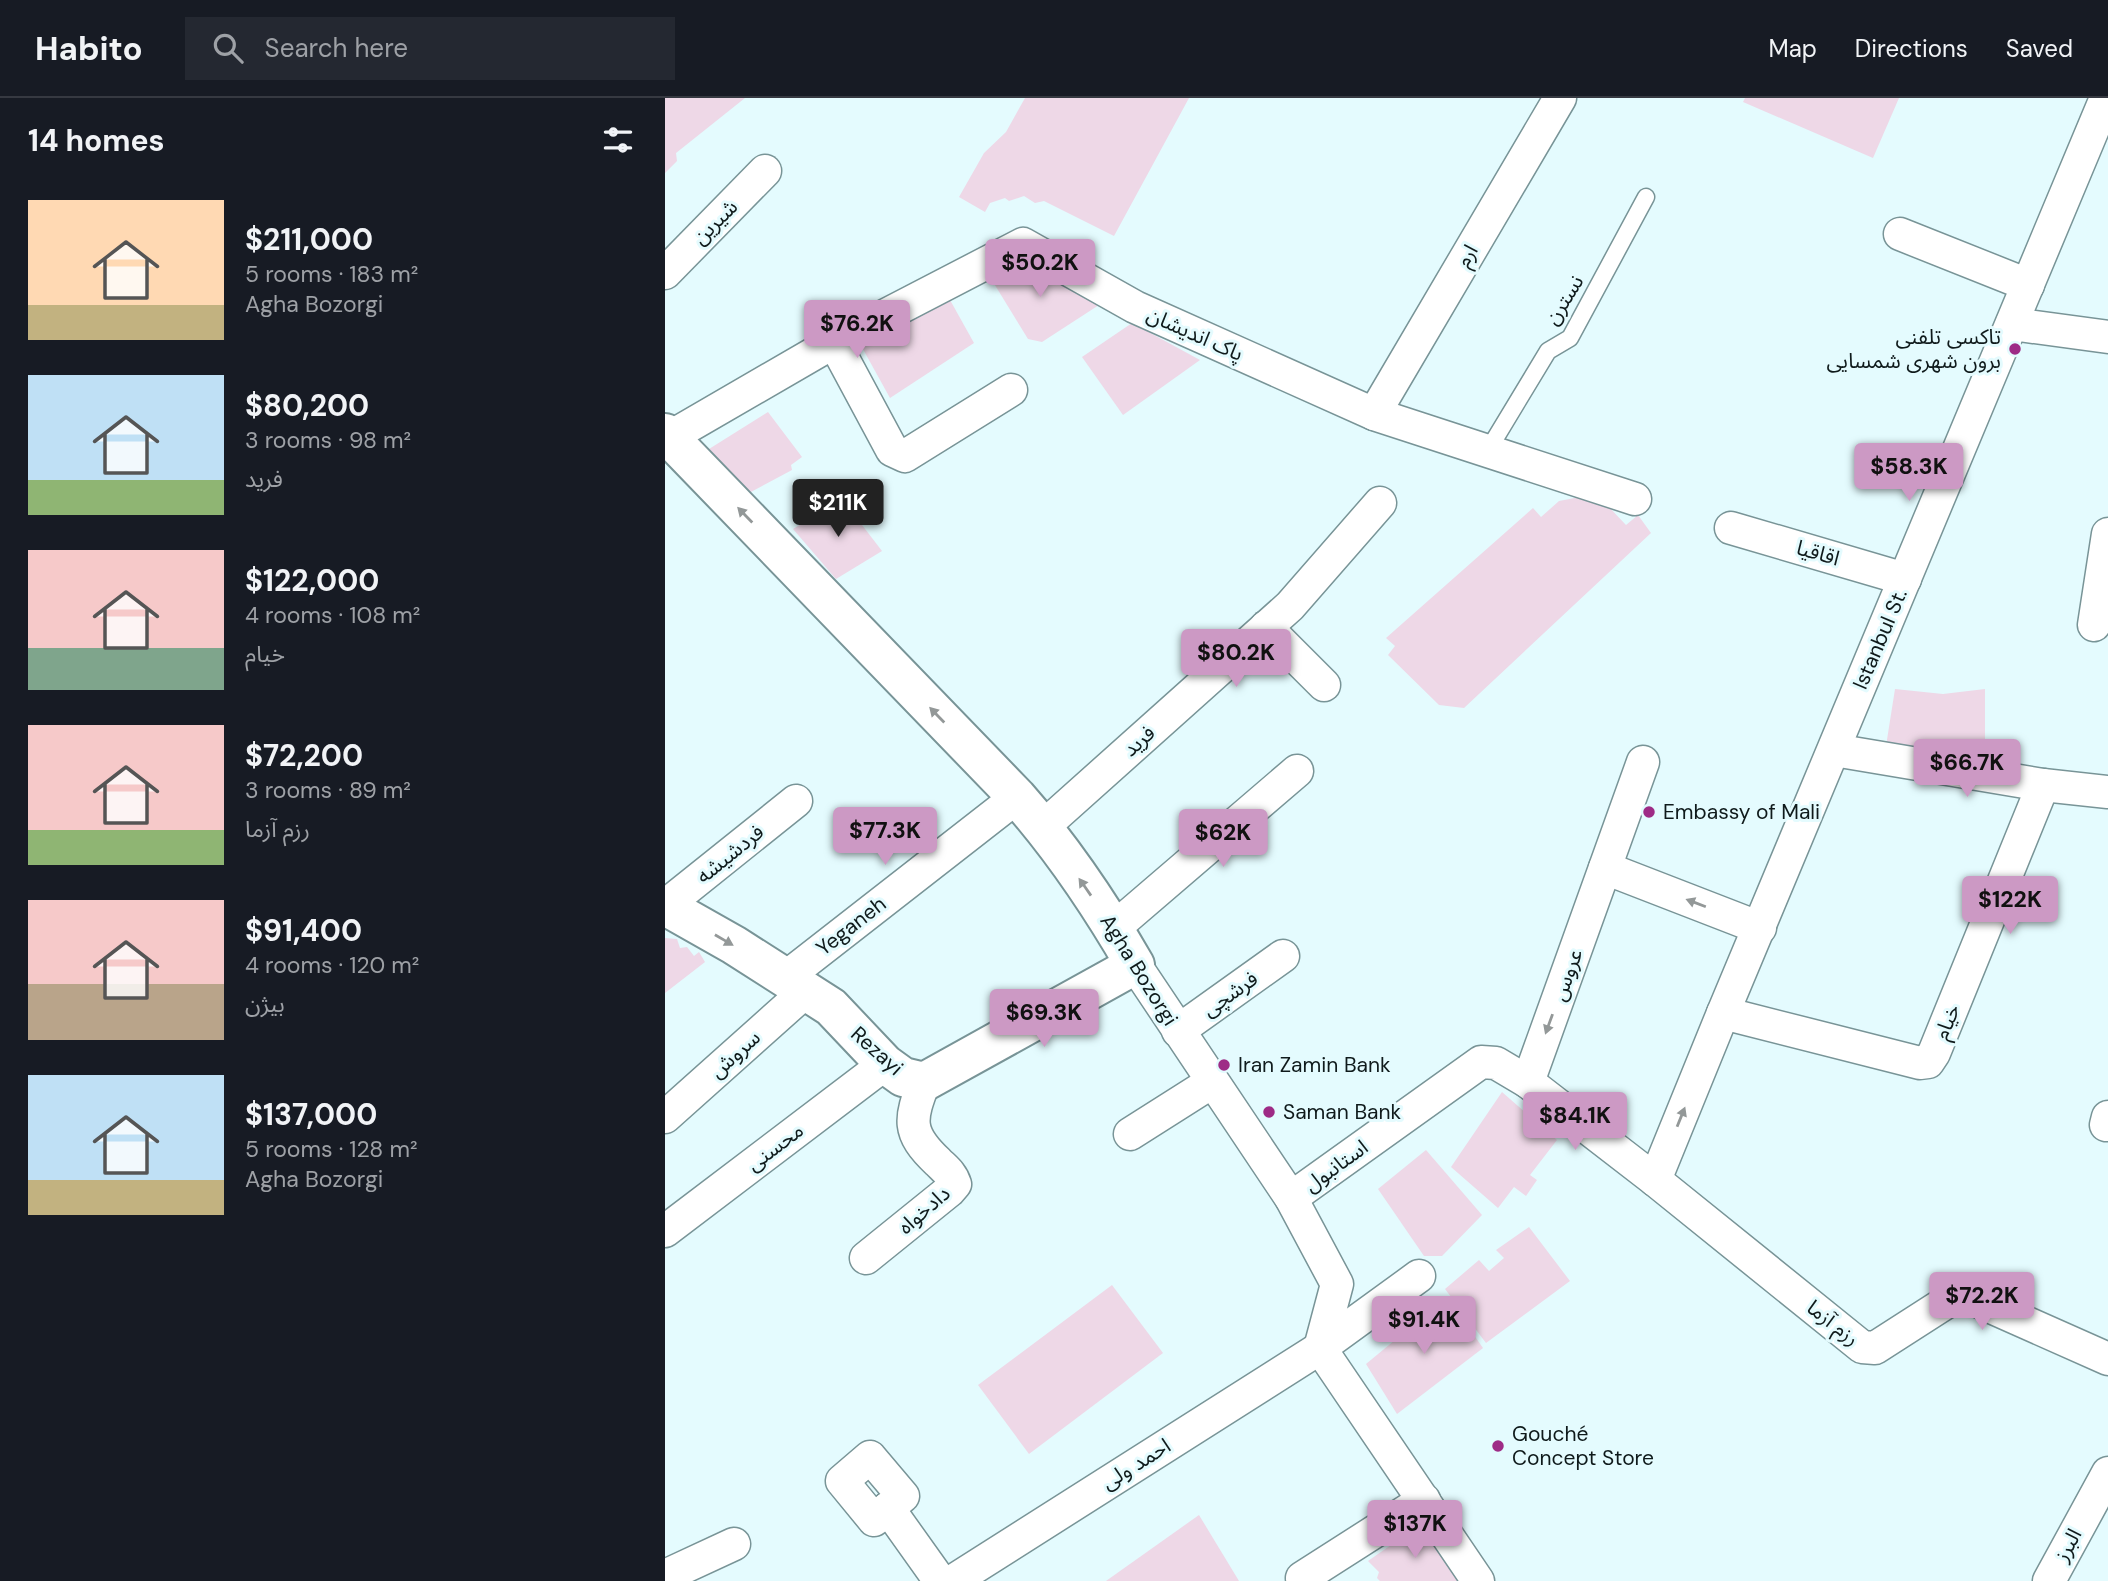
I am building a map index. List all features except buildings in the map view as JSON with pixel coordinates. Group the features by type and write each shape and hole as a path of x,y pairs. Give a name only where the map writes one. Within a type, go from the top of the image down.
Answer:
{"street":[{"name":"ارم","path":"1374,414 1560,98"},
{"name":"Istanbul St.","path":"1655,1180 2106,98"},
{"name":"شیرین","path":"665,272 765,171"},
{"path":"1899,234 2028,285"},
{"name":"پاک اندیشان","path":"668,435 834,342 1023,244 1135,307 1374,414 1635,499"},
{"path":"2012,324 2108,337"},
{"path":"834,342 892,450 905,456 1011,390"},
{"name":"Agha Bozorgi","path":"668,435 1043,827 1114,928 1178,1031 1291,1198 1338,1284 1320,1348"},
{"name":"فرید","path":"1043,827 1290,606 1380,503"},
{"name":"اقاقیا","path":"1731,528 1905,579"},
{"path":"2094,625 2108,534"},
{"path":"1266,626 1324,685"},
{"path":"1834,750 2043,785 2108,792"},
{"name":"عروس","path":"1528,1082 1643,762"},
{"path":"1114,928 1297,771"},
{"name":"خیام","path":"1723,1013 1920,1063 1928,1062 2043,785"},
{"name":"Yeganeh","path":"795,984 1017,797"},
{"name":"فردشیشه","path":"665,906 796,801"},
{"path":"1605,868 1760,928"},
{"name":"Rezayi","path":"665,906 734,945 831,1007 885,1064 903,1077 924,1082 1135,965"},
{"name":"فرشچی","path":"1178,1031 1283,956"},
{"name":"سروش","path":"665,1117 795,984"},
{"name":"استانبول","path":"1291,1198 1481,1062 1496,1063 1528,1082 1655,1180"},
{"name":"محسنی","path":"665,1231 885,1064"},
{"name":"دادخواه","path":"866,1258 955,1184 952,1175 930,1155 916,1135 912,1122 924,1082"},
{"path":"1130,1134 1212,1082"},
{"name":"رزم آزما","path":"1655,1180 1862,1347 1875,1348 1956,1296 1964,1295 2108,1359"},
{"name":"احمد ولی","path":"953,1581 1320,1348 1419,1276"},
{"path":"1320,1348 1478,1581"},
{"name":"البرز","path":"2049,1581 2108,1473"},
{"path":"1302,1578 1424,1500"},
{"path":"888,1508 940,1581"},
{"path":"665,1576 734,1544"}],"lane":[{"name":"نسترن","path":"1487,452 1548,351 1570,338 1646,197"}],"place":[{"name":"تاکسی تلفنی برون شهری شمسایی","path":"2015,349"},
{"name":"Embassy of Mali","path":"1649,812"},
{"name":"Iran Zamin Bank","path":"1224,1065"},
{"name":"Saman Bank","path":"1269,1112"},
{"name":"Gouché Concept Store","path":"1498,1446"}]}
